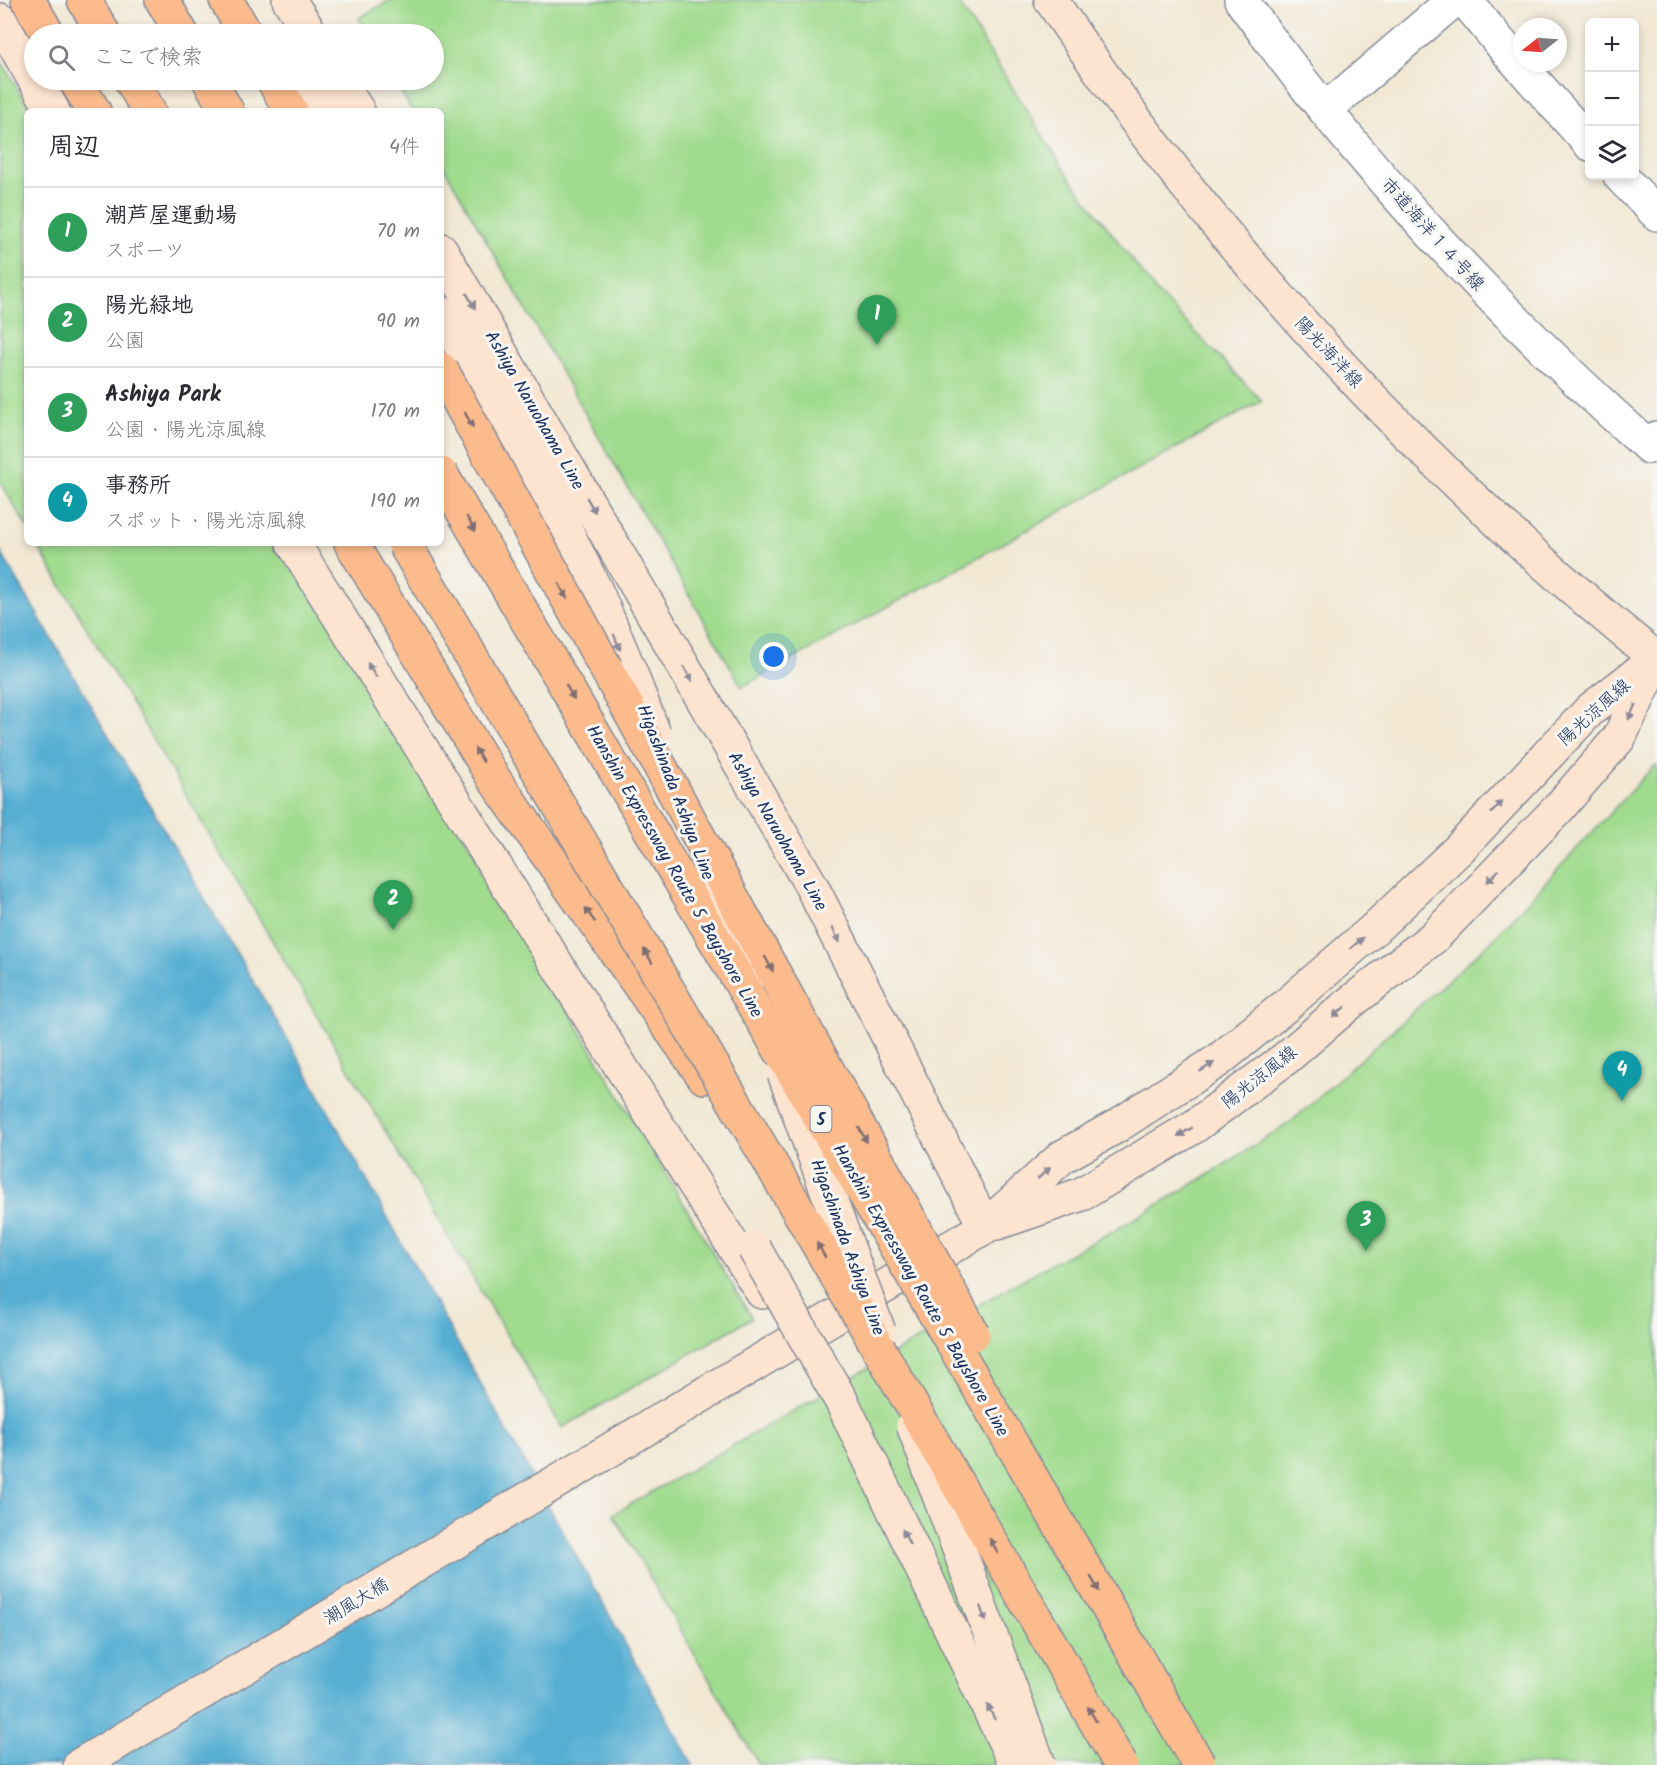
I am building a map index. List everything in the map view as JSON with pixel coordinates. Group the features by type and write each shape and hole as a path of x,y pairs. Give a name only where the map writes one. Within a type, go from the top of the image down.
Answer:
{"highway":[{"path":"28,0 42,24"},
{"path":"84,0 98,24"},
{"path":"162,0 176,24"},
{"path":"226,0 240,24"},
{"path":"81,90 92,108"},
{"path":"137,90 147,108"},
{"path":"215,90 225,108"},
{"path":"279,90 289,108"},
{"name":"5","path":"444,374 978,1343 1076,1553"},
{"name":"Hanshin Expressway Route 5 Bayshore Line","path":"444,479 1199,1765"},
{"path":"353,546 494,779 794,1203"},
{"path":"406,546 794,1203 1121,1765"}],"main road":[{"path":"268,0 281,24"},
{"path":"289,0 304,24"},
{"name":"陽光海洋線","path":"1051,0 1101,73 1180,177 1306,328 1443,470 1546,566 1657,659"},
{"path":"0,20 24,60"},
{"path":"41,90 51,108"},
{"path":"315,90 325,108"},
{"path":"344,90 356,108"},
{"name":"Ashiya Naruohama Line","path":"444,255 811,885 985,1227"},
{"name":"Higashinada Ashiya Line","path":"444,318 545,488 597,593 631,674 765,1020 1039,1765"},
{"path":"295,546 794,1342 985,1227"},
{"path":"321,546 754,1248 842,1402 1016,1765"},
{"name":"陽光涼風線","path":"985,1227 1082,1194 1194,1126 1286,1058 1351,1002 1434,937 1557,810 1619,738 1657,659"},
{"name":"陽光涼風線","path":"985,1227 1062,1157 1118,1126 1218,1060 1284,1007 1458,850 1496,807 1590,710 1657,659"},
{"name":"潮風大橋","path":"80,1765 794,1342"}],"street":[{"name":"市道海洋１４号線","path":"1241,0 1325,110 1389,186 1470,275 1570,376 1653,442"},
{"path":"1325,110 1454,0"},
{"path":"1465,0 1585,138"},
{"path":"1624,180 1657,214"}],"green space":[{"path":"391,0 957,0 1067,174 1155,290 1262,401 742,687 444,167 444,108 410,108 400,90 444,90 444,24 362,24 359,18"},
{"path":"0,59 29,108 24,108 24,522 0,482"},
{"path":"38,546 291,546 752,1318 562,1428"},
{"path":"1657,765 1657,1765 759,1765 613,1514 1034,1273 1117,1229 1291,1122 1489,943"}],"water":[{"path":"0,551 302,1064 693,1765 0,1765"}],"place":[{"name":"潮芦屋運動場","path":"877,345"},
{"name":"陽光緑地","path":"393,930"},
{"name":"事務所","path":"1622,1101"},
{"name":"Ashiya Park","path":"1366,1251"}]}
